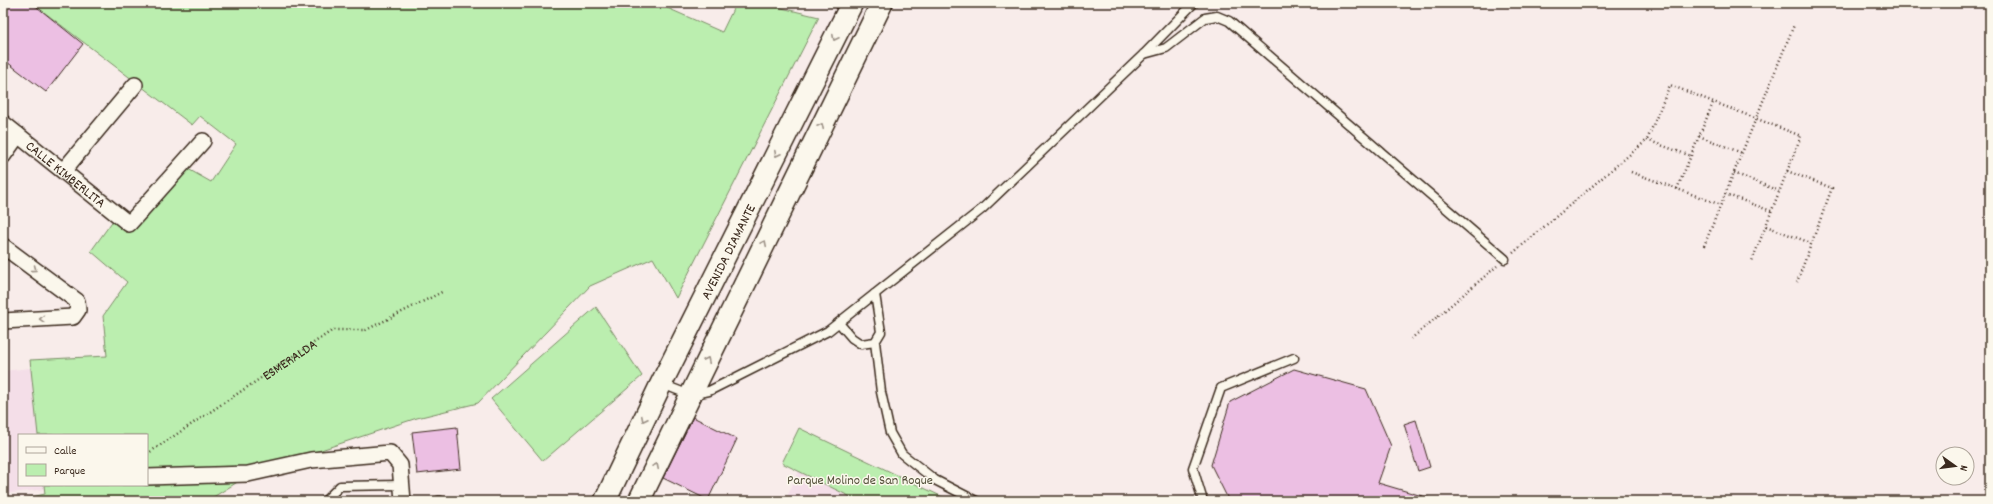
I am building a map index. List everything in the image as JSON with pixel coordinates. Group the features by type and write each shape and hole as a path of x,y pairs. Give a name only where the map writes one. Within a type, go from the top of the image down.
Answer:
{"main road":[{"name":"AVENIDA DIAMANTE","path":"605,501 661,384 852,3"},
{"name":"AVENIDA DIAMANTE","path":"639,501 882,3"}],"street":[{"path":"64,170 135,85"},
{"name":"CALLE KIMBERLITA","path":"3,123 130,224 203,141"},
{"path":"3,156 18,135"},
{"path":"3,246 77,301 78,310 73,317 3,321"},
{"path":"148,477 248,474 311,460 390,453 400,465 402,501"}],"lane":[{"path":"661,384 690,395 709,391 828,331 982,209 1144,54 1194,3"},
{"path":"1144,54 1166,48 1206,18 1217,16 1229,21 1506,259"},
{"path":"875,294 882,332 875,342 881,392 890,433 902,454 935,480 976,501"},
{"path":"839,322 852,338 861,344 875,342"},
{"path":"1203,501 1193,468 1221,388 1294,358"},
{"path":"325,501 340,486 401,486"}],"path":[{"path":"1704,246 1794,25"},
{"path":"1411,339 1647,140 1670,85 1801,136 1752,261"},
{"path":"1677,189 1714,103"},
{"path":"1699,136 1742,153"},
{"path":"1647,140 1691,156"},
{"path":"1787,171 1832,188 1797,282"},
{"path":"1631,172 1721,205"},
{"path":"1734,173 1779,191"},
{"path":"1725,194 1771,211"},
{"path":"1766,226 1811,243"},
{"name":"ESMERALDA","path":"148,453 333,330 366,330 442,292"}],"shaded area":[{"path":"40,367 48,434 18,434 18,486 54,486 55,488 3,494 3,371"},
{"path":"799,471 860,501 785,501"}],"green space":[{"path":"32,3 656,3 722,32 736,3 761,3 819,17 676,298 653,258 590,286 478,403 417,418 252,473 207,501 15,501 45,494 44,486 148,486 148,434 38,434 30,360 107,356 103,316 127,282 91,251 114,219 129,230 181,165 211,182 236,144 200,116 192,125"},
{"path":"596,307 642,376 543,461 491,399"},
{"name":"Parque Molino de San Roque","path":"799,428 951,501 859,501 782,463"}],"building":[{"path":"3,3 32,3 83,44 46,92 3,59"},
{"path":"1294,369 1366,389 1391,446 1378,483 1429,498 1429,501 1229,501 1211,465 1230,402"},
{"path":"693,417 737,439 708,500 663,478"},
{"path":"1416,420 1430,467 1418,471 1404,424"},
{"path":"457,427 461,469 417,474 412,432"}]}
